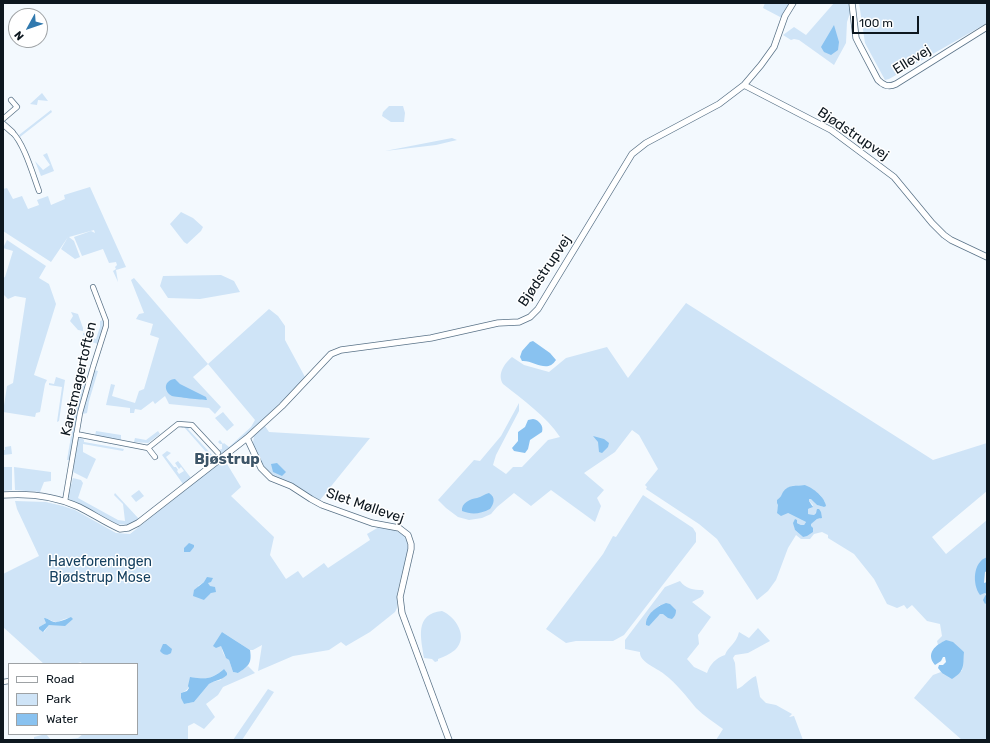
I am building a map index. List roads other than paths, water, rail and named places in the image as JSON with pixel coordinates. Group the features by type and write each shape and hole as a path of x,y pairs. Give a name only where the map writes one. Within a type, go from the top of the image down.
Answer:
{"street":[{"path":"744,85 774,47 785,16 793,3"},
{"name":"Ellevej","path":"852,3 856,38 878,80 882,84 890,86 896,84 987,27"},
{"name":"Bjødstrupvej","path":"3,495 42,496 65,501 120,529 128,528 138,523 247,438 282,406 327,358 336,352 347,349 431,338 498,323 519,322 530,317 538,309 632,154 646,143 719,104 744,85 831,130 894,177 932,223 944,235 951,240 987,257"},
{"path":"3,119 17,107 11,100"},
{"path":"3,124 17,137 39,191"},
{"name":"Karetmagertoften","path":"65,501 76,434 87,385 106,326 106,320 93,287"},
{"path":"148,448 178,424 192,425 218,453"},
{"path":"76,434 148,448 155,457"},
{"name":"Slet Møllevej","path":"247,438 261,468 271,478 291,486 316,502 372,523 399,528 408,535 411,549 410,559 401,589 401,608 449,740"}],"water":[{"path":"834,25 839,42 838,50 831,55 824,52 821,47"},
{"path":"533,341 550,353 556,360 552,364 549,366 544,366 522,361 520,357 522,351 530,342"},
{"path":"175,379 180,384 206,397 207,400 172,396 167,391 166,386 169,381"},
{"path":"533,419 540,424 542,432 530,440 528,449 525,453 514,451 512,448 518,441 518,432 525,427 528,420"},
{"path":"593,436 604,439 609,443 608,447 602,453 599,452 598,442"},
{"path":"277,463 286,472 282,476 273,472 271,464"},
{"path":"805,485 818,493 826,506 824,507 817,505 809,499 813,507 808,509 808,514 814,515 817,509 819,509 822,518 817,519 811,524 813,532 803,537 795,530 793,523 795,519 797,520 797,523 801,525 804,525 806,522 788,513 781,516 777,513 777,500 785,489 793,486"},
{"path":"489,493 493,496 494,501 490,509 476,513 462,511 462,508 466,502"},
{"path":"189,543 194,545 194,547 190,552 184,552 184,548"},
{"path":"987,557 987,571 985,572 984,583 987,582 987,603 985,604 983,600 986,594 980,595 977,590 975,574 979,564"},
{"path":"207,577 213,578 211,582 208,583 210,586 215,587 216,592 211,593 204,600 193,596 194,590 204,582"},
{"path":"666,603 670,604 676,610 676,614 673,618 668,618 663,614 660,614 649,626 646,625 647,618 652,611"},
{"path":"71,617 73,619 65,626 49,625 43,632 39,629 39,627 46,623 44,618 55,622"},
{"path":"222,632 250,650 251,658 249,664 238,673 233,672 229,660 226,658 221,646 216,648 213,646"},
{"path":"946,640 953,642 964,652 961,671 952,679 942,673 938,668 939,665 943,665 946,662 945,657 943,657 941,661 935,665 931,657 931,653 935,647"},
{"path":"163,644 166,644 172,649 170,654 167,655 160,651"},
{"path":"224,669 227,675 209,684 194,702 184,704 181,698 181,693 187,691 189,688 190,677 208,678"}],"district":[{"name":"Bjøstrup","path":"227,460"}],"park label":[{"name":"Haveforeningen Bjødstrup Mose","path":"100,570"}]}
